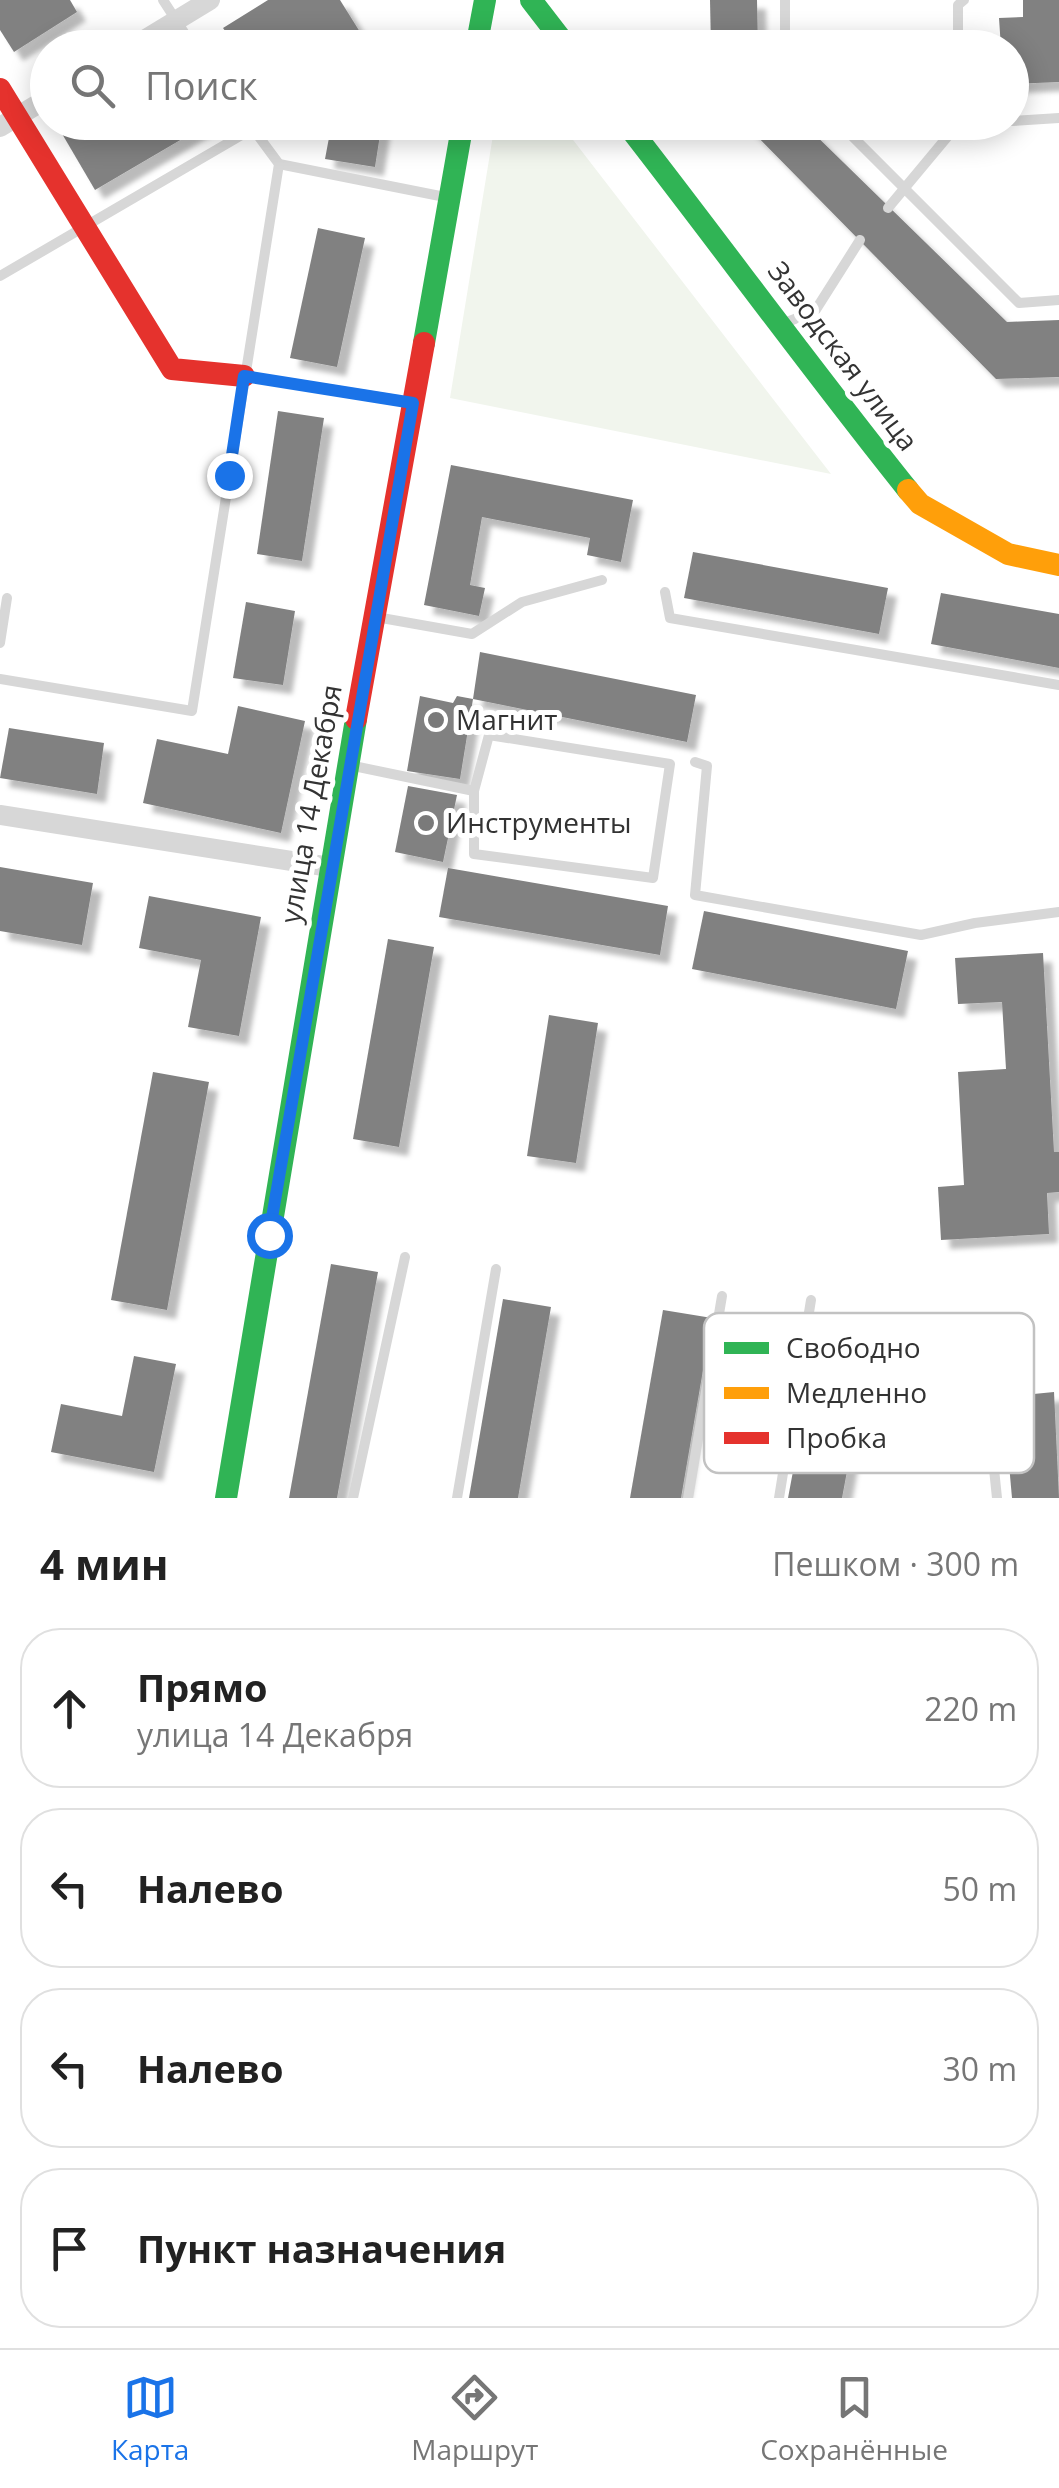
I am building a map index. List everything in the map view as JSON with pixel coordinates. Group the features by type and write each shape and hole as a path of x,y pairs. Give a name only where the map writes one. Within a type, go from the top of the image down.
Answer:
{"main road":[{"path":"479,30 484,0"},
{"path":"531,0 554,30"},
{"path":"0,90 8,122 82,227 172,369 244,376"},
{"name":"улица 14 Декабря","path":"226,1498 330,867 460,140"},
{"name":"Заводская улица","path":"639,140 766,304 811,370 920,504 1008,554 1059,565"}],"street":[{"path":"160,30 210,0"},
{"path":"8,122 30,109"},
{"path":"0,816 330,867"}],"lane":[{"path":"163,0 181,30"},
{"path":"785,0 786,30"},
{"path":"958,30 958,5 964,0"},
{"path":"1029,120 1059,118"},
{"path":"0,276 227,140"},
{"path":"261,140 279,164 449,198"},
{"path":"855,140 1019,304 1059,300"},
{"path":"888,208 944,140"},
{"path":"0,678 192,711 279,164"},
{"path":"780,326 816,311 860,240"},
{"path":"244,376 413,403"},
{"path":"375,616 472,634 522,602 602,580"},
{"path":"665,592 670,618 1059,685"},
{"path":"0,643 7,598"},
{"path":"489,735 670,764 652,878 474,854 474,790 489,735"},
{"path":"695,762 707,766 695,895 921,935 1059,912"},
{"path":"348,765 474,790"},
{"path":"353,1498 405,1257"},
{"path":"457,1498 496,1270"},
{"path":"719,1313 722,1296"},
{"path":"810,1313 812,1300"},
{"path":"688,1498 704,1403"},
{"path":"779,1498 783,1473"},
{"path":"994,1473 996,1498"}],"shaded area":[{"path":"492,140 573,140 831,474 450,398"}],"building":[{"path":"0,0 70,0 77,12 49,30 30,30 30,42 14,52 0,30"},
{"path":"268,0 340,0 359,30 224,30"},
{"path":"710,0 757,0 758,30 711,30"},
{"path":"1023,0 1059,0 1059,82 1029,83 1029,30 1000,30 999,18 1023,17"},
{"path":"66,140 180,140 95,190"},
{"path":"329,140 379,140 375,167 325,159"},
{"path":"761,140 820,140 1007,322 1059,320 1059,377 996,379"},
{"path":"318,228 365,238 337,367 290,358"},
{"path":"278,411 324,418 302,561 257,554"},
{"path":"451,465 633,500 621,562 587,555 590,538 482,517 470,585 485,588 479,616 424,605"},
{"path":"693,552 888,588 879,634 684,598"},
{"path":"941,593 1059,614 1059,668 931,644"},
{"path":"246,602 295,611 283,685 233,678"},
{"path":"480,652 696,695 687,742 473,699"},
{"path":"420,696 453,703 457,696 473,699 460,779 407,771"},
{"path":"238,706 305,721 281,833 143,803 157,739 228,754"},
{"path":"9,728 104,743 97,794 0,778"},
{"name":"Инструменты","path":"408,786 457,795 443,862 395,852"},
{"path":"0,867 93,883 82,945 0,931"},
{"path":"448,868 668,906 660,955 439,917"},
{"path":"149,896 261,917 239,1036 188,1027 201,960 139,948"},
{"path":"704,911 908,951 896,1009 692,969"},
{"path":"388,939 434,947 399,1147 353,1139"},
{"path":"1043,953 1054,1152 1059,1152 1059,1192 1047,1193 1049,1234 941,1240 938,1187 964,1185 958,1072 1006,1069 1002,1002 958,1004 955,958"},
{"path":"549,1015 598,1023 576,1163 527,1156"},
{"path":"153,1072 209,1082 167,1310 111,1300"},
{"path":"331,1264 378,1272 337,1498 289,1498"},
{"path":"503,1299 551,1307 518,1498 469,1498"},
{"path":"663,1310 704,1317 704,1364 681,1498 630,1498"},
{"path":"134,1356 176,1364 154,1472 51,1452 61,1404 122,1416"},
{"path":"1054,1392 1059,1498 1012,1498 1010,1473 1034,1473 1034,1394"},
{"path":"793,1473 847,1473 842,1498 788,1498"}],"traffic: fast":[{"path":"479,30 485,0"},
{"path":"531,0 554,30"},
{"path":"424,343 460,140"},
{"path":"639,140 908,490"},
{"path":"226,1498 356,719"}],"traffic: slow":[{"path":"908,490 920,504 1008,554 1059,565"}],"traffic: jam":[{"path":"0,89 30,138"},
{"path":"31,140 172,369 244,376"},
{"path":"356,719 424,343"}],"place":[{"name":"Магнит","path":"436,720"},
{"name":"Инструменты","path":"426,823"}],"route":[{"path":"229,475 244,376 413,403 269,1235"}]}
